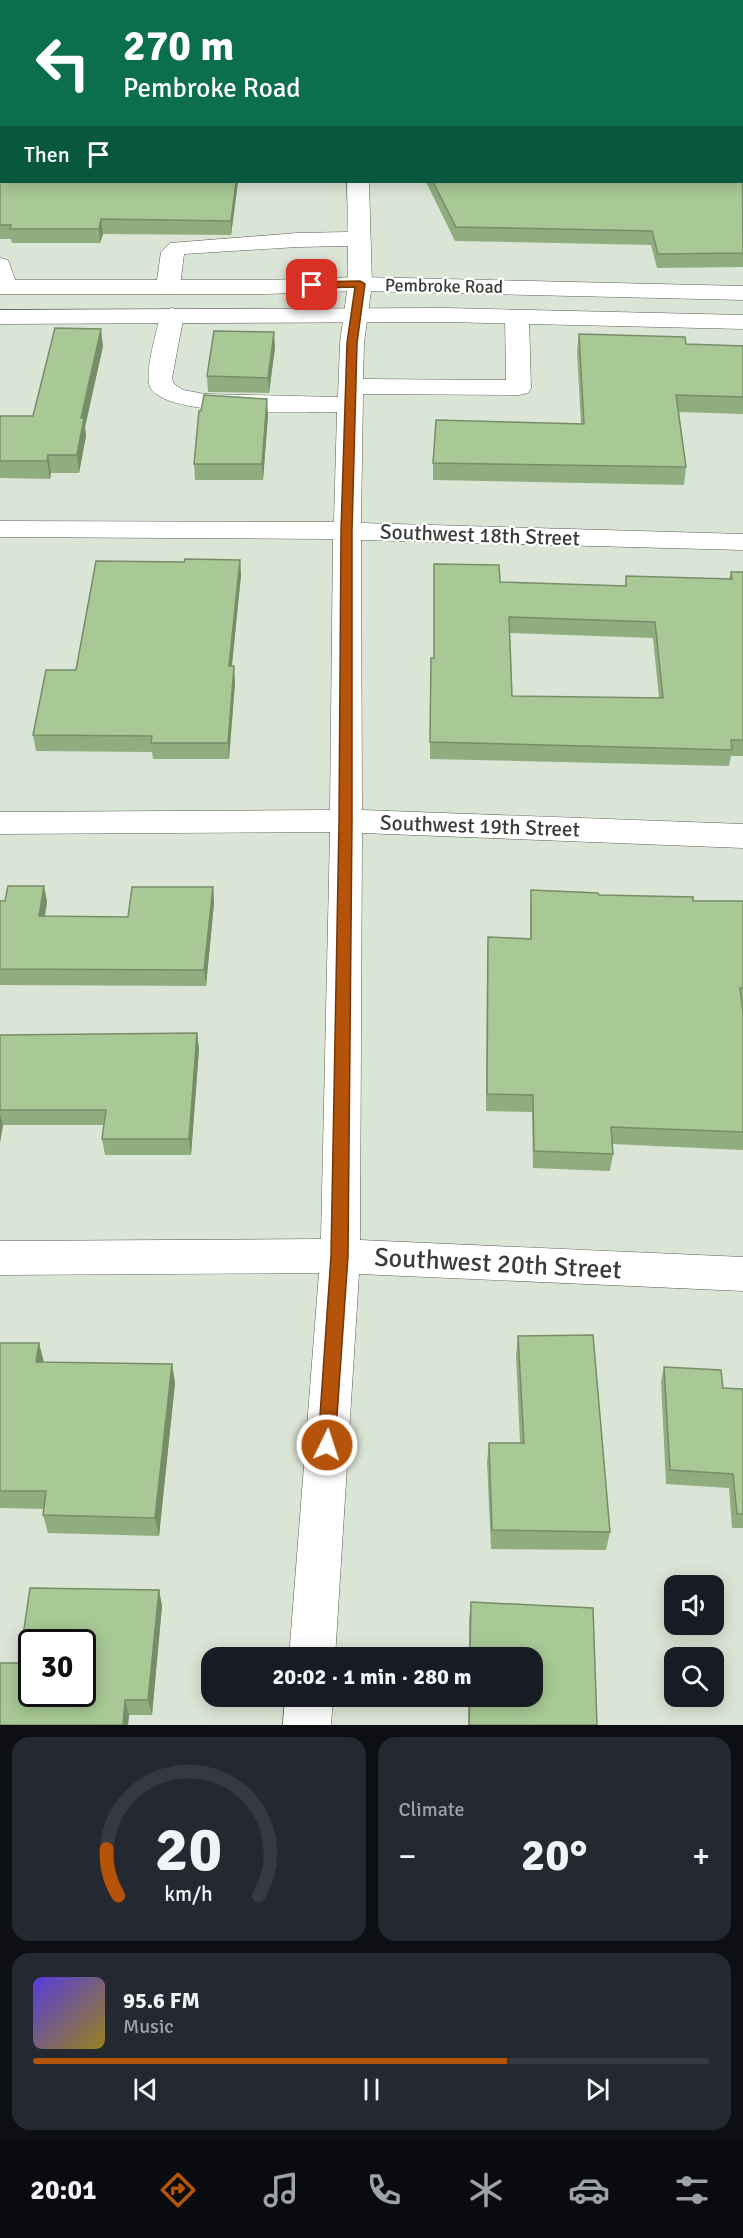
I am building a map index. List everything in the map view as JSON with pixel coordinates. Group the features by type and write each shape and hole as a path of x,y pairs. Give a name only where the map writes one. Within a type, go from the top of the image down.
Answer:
{"street":[{"path":"313,1647 340,1256 347,531 355,316 360,284 358,183"},
{"path":"168,287 172,252 178,248 297,240 359,239"},
{"name":"Pembroke Road","path":"2,280 168,287 360,284 743,293"},
{"path":"172,315 160,378 162,388 175,396 205,402 519,388 518,317"},
{"name":"Pembroke Road","path":"0,317 172,315 518,317 743,322"},
{"name":"Southwest 18th Street","path":"0,529 278,528 743,542"},
{"name":"Southwest 19th Street","path":"0,822 346,821 743,836"},
{"name":"Southwest 20th Street","path":"0,1258 340,1256 743,1274"},
{"path":"307,1725 308,1707"}],"building":[{"path":"0,183 236,183 231,221 101,219 99,229 10,229 11,225 0,225"},
{"path":"434,183 742,183 743,253 658,254 652,231 456,227"},
{"path":"55,328 101,329 81,418 84,418 77,455 48,455 47,461 0,461 0,416 33,416"},
{"path":"214,331 274,332 268,378 207,376"},
{"path":"579,334 685,337 686,344 743,346 743,397 676,395 686,467 433,463 436,420 584,424"},
{"path":"204,395 267,399 262,464 194,464 199,411 201,411"},
{"path":"185,559 240,560 229,666 234,666 228,743 151,743 152,736 33,735 46,670 76,670 96,561 184,562"},
{"path":"434,564 499,565 500,582 626,586 626,576 732,579 731,572 743,572 743,740 731,740 732,750 430,742 431,658 434,658","holes":["509,617 655,622 663,698 512,696"]},
{"path":"8,886 44,886 39,916 128,917 132,887 213,887 204,970 0,969 0,901 5,901"},
{"path":"531,890 598,893 599,895 693,897 693,901 743,901 743,988 740,988 743,1013 743,1132 611,1127 613,1154 534,1151 533,1095 487,1094 488,937 531,939"},
{"path":"197,1033 189,1139 102,1139 106,1110 0,1110 0,1035"},
{"path":"593,1335 610,1532 492,1530 489,1443 524,1443 518,1336"},
{"path":"0,1343 39,1343 36,1362 172,1364 155,1518 43,1515 46,1491 0,1491"},
{"path":"664,1367 721,1370 723,1388 743,1389 743,1514 737,1514 733,1474 670,1470"},
{"path":"30,1588 159,1590 148,1700 125,1700 123,1725 0,1725 0,1663 18,1663 18,1707 96,1707 96,1629 24,1629"},
{"path":"471,1602 593,1608 597,1725 469,1725 470,1707 543,1707 543,1647 470,1647"}],"route":[{"path":"312,285 360,284 352,343 347,531 340,1256 327,1445"}]}
